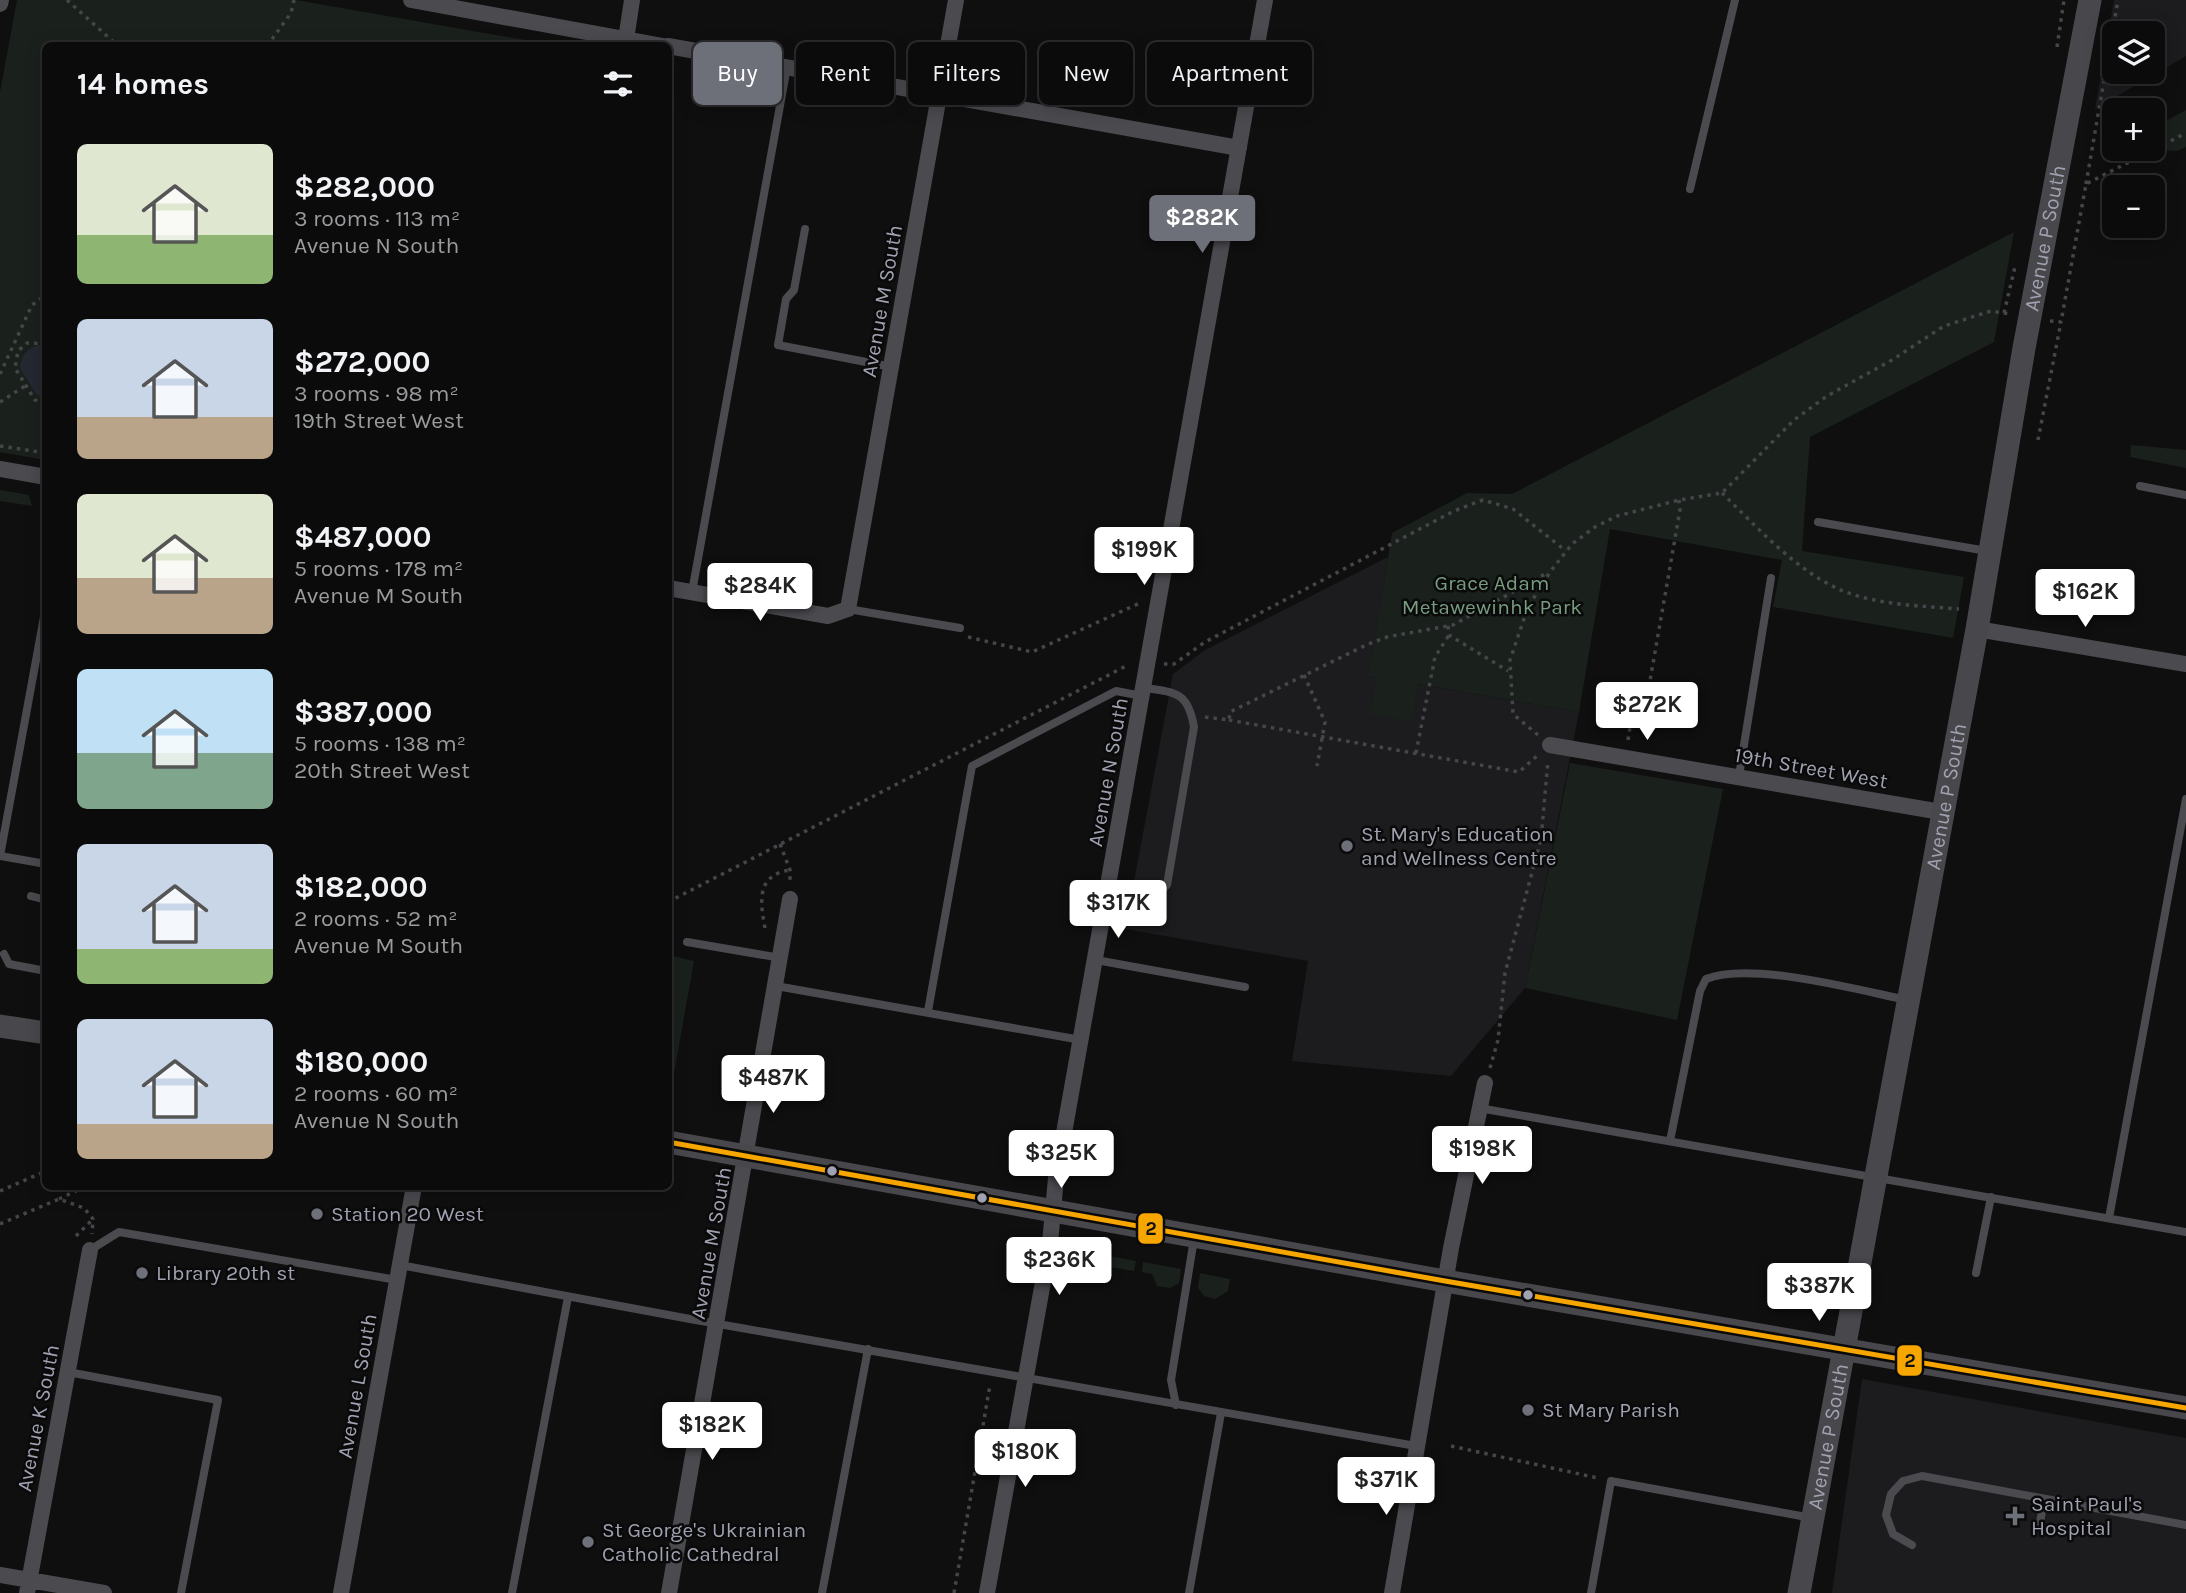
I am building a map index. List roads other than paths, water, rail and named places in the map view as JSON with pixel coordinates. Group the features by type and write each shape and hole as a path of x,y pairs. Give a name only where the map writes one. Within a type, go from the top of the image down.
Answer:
{"main road":[{"name":"Avenue P South","path":"1799,1593 1941,812 1979,620 2030,318 2090,0"},
{"path":"0,1026 42,1032"},
{"path":"672,1143 1445,1281 2186,1408"}],"street":[{"path":"411,0 467,5 625,42 632,0"},
{"name":"Avenue M South","path":"949,42 956,0"},
{"name":"Avenue N South","path":"987,1593 1027,1379 1081,1040 1265,0"},
{"path":"672,48 908,91"},
{"name":"Avenue M South","path":"848,609 938,105"},
{"path":"986,105 1239,148"},
{"path":"0,469 42,476"},
{"path":"672,588 828,616 848,609"},
{"path":"1979,620 2186,664"},
{"name":"19th Street West","path":"1550,744 1941,812"},
{"name":"Avenue M South","path":"669,1593 719,1324 790,900"},
{"path":"1392,1593 1445,1281 1485,1083"},
{"name":"Avenue L South","path":"341,1593 413,1190"},
{"name":"Avenue K South","path":"28,1586 90,1250"},
{"path":"0,1575 28,1586 104,1593"}],"lane":[{"path":"1690,188 1735,0"},
{"path":"692,592 786,67"},
{"path":"805,229 794,290 786,299 778,345 892,367"},
{"path":"2140,486 2186,495"},
{"path":"1818,522 1990,552"},
{"path":"1739,776 1771,578"},
{"path":"848,609 958,631"},
{"path":"42,628 0,856 42,863"},
{"path":"928,1011 972,766 1116,691 1175,692 1191,707 1194,727 1167,886 1157,897 1145,902 1107,896"},
{"path":"2109,1218 2186,804"},
{"path":"31,897 42,899"},
{"path":"688,942 780,958"},
{"path":"4,954 9,964 42,970"},
{"path":"1096,960 1245,986"},
{"path":"1670,1141 1700,991 1706,979 1721,973 1772,975 1907,1000"},
{"path":"776,986 1081,1040"},
{"path":"1479,1108 2186,1232"},
{"path":"1976,1273 1991,1197"},
{"path":"90,1250 119,1232 568,1297 1416,1446"},
{"path":"1176,1405 1171,1380 1195,1236"},
{"path":"512,1593 568,1297"},
{"path":"822,1593 867,1349"},
{"path":"68,1372 218,1400 181,1593"},
{"path":"1189,1593 1221,1413"},
{"path":"1912,1545 1893,1534 1886,1514 1891,1494 1903,1481 1922,1476 2186,1525"},
{"path":"1591,1593 1611,1481 1812,1518"},
{"path":"2039,1523 2044,1499"}],"place":[{"name":"St. Mary's Education and Wellness Centre","path":"1347,846"},
{"name":"Station 20 West","path":"317,1214"},
{"name":"Library 20th st","path":"142,1273"},
{"name":"St Mary Parish","path":"1528,1410"},
{"name":"Saint Paul's Hospital","path":"2015,1516"},
{"name":"St George's Ukrainian Catholic Cathedral","path":"588,1542"}],"park label":[{"name":"Grace Adam Metawewinhk Park","path":"1492,595"}]}
